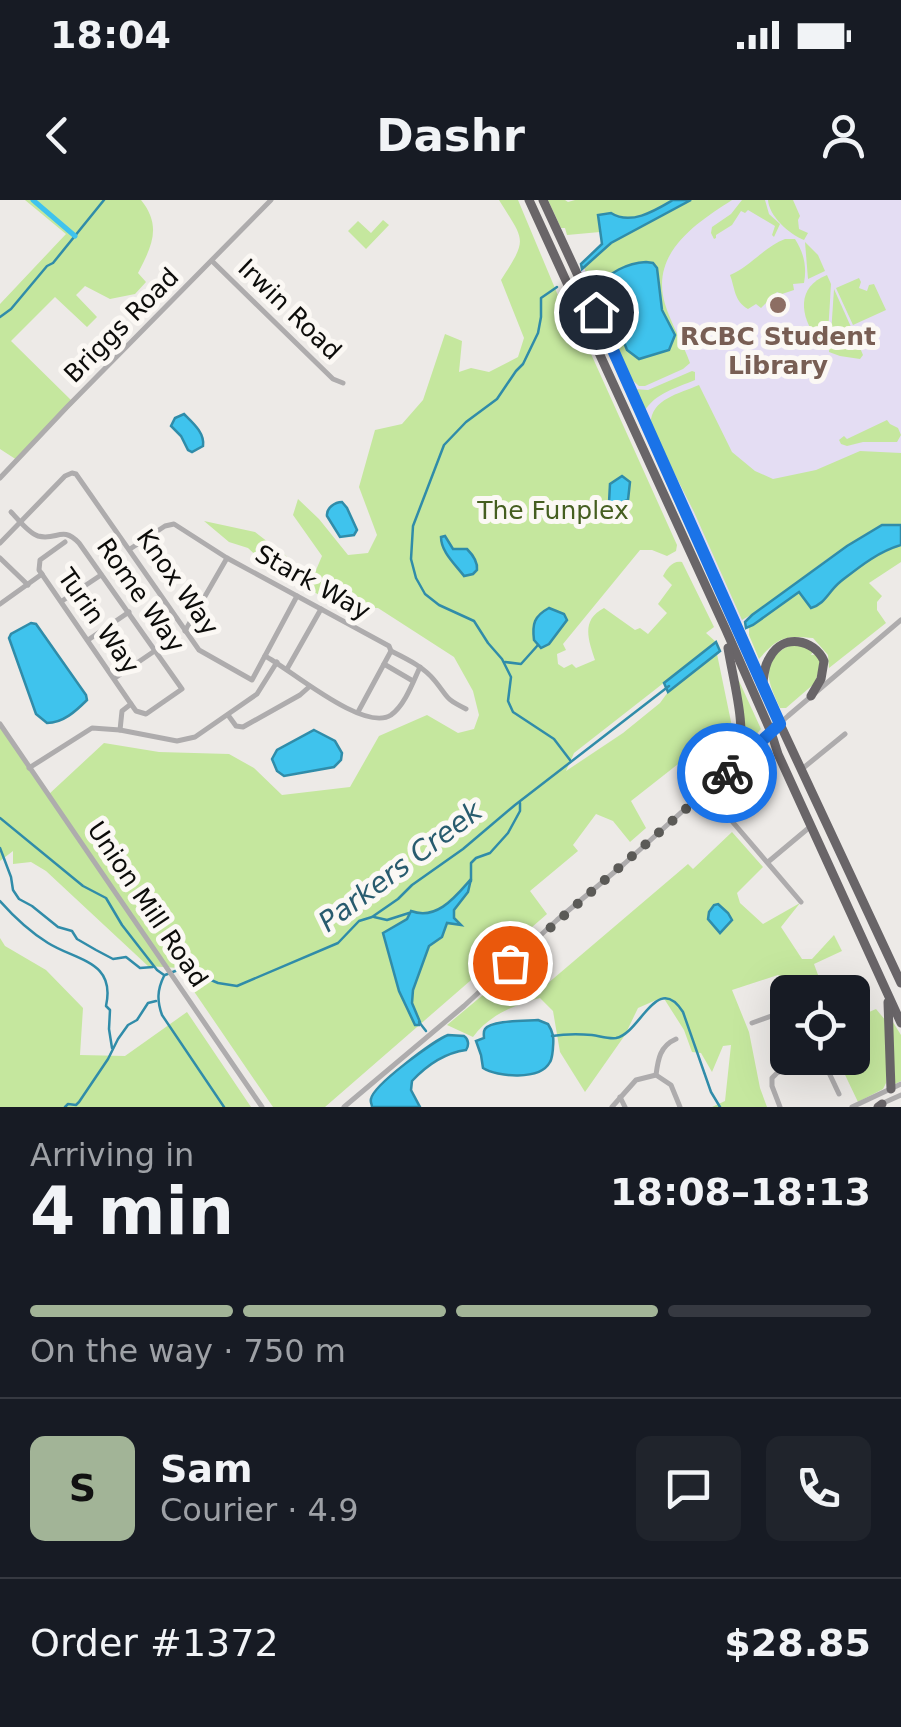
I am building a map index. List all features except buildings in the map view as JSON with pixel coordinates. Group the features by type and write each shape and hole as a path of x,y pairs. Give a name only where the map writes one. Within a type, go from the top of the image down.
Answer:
{"highway":[{"path":"530,200 901,1023"},
{"path":"543,200 901,984"},
{"path":"726,630 742,727 738,764"},
{"path":"763,684 766,664 774,651 786,642 802,641 816,648 824,661 812,696"},
{"path":"887,994 896,1086"}],"street":[{"name":"Briggs Road","path":"0,478 271,200"},
{"name":"Irwin Road","path":"212,261 333,379 344,383"},
{"name":"Knox Way","path":"20,522 72,472 199,650 252,680 264,656"},
{"path":"0,543 20,522 11,512"},
{"name":"Rome Way","path":"20,522 38,536 71,534 80,543 182,689 146,714 136,711 131,704"},
{"name":"Stark Way","path":"130,549 174,524 227,558 389,646 436,682 446,699 466,710"},
{"name":"Turin Way","path":"65,542 38,565 131,704 122,711 120,730"},
{"path":"0,558 28,584"},
{"path":"185,631 227,558"},
{"path":"0,604 42,574"},
{"path":"62,601 101,575"},
{"path":"297,596 264,656 310,687 372,719 390,716 405,698 420,668"},
{"path":"287,669 321,609"},
{"path":"88,640 129,612"},
{"path":"344,1107 901,620"},
{"path":"115,678 156,650"},
{"path":"358,712 392,651"},
{"path":"30,768 88,730 120,730 177,741 195,738 258,694 277,662"},
{"path":"384,664 413,680"},
{"path":"228,715 236,726 243,727 310,687"},
{"name":"Union Mill Road","path":"0,724 262,1107"},
{"path":"802,769 845,734"},
{"path":"707,792 801,902"},
{"path":"768,862 812,826"},
{"path":"752,1024 770,1017"},
{"path":"656,1075 662,1050 676,1039"},
{"path":"612,1107 636,1080 656,1075 670,1085 680,1107"},
{"path":"776,1075 772,1086 780,1107"},
{"path":"829,1075 839,1094"},
{"path":"852,1107 896,1086"},
{"path":"878,1106 901,1096"},
{"path":"620,1097 625,1107"}],"shaded area":[{"path":"693,200 901,200 901,529 788,587 736,626 577,273"}],"green space":[{"path":"25,200 141,200 151,219 153,236 138,273 146,282 135,294 110,299 85,286 76,295 97,317 87,327 55,297 11,341 74,403 17,460 0,449 0,304 66,234"},
{"name":"The Funplex","path":"499,200 518,200 562,305 583,345 587,345 677,545 676,551 667,556 640,550 563,644 566,650 557,654 558,664 564,668 572,664 576,668 595,660 589,624 604,608 635,630 640,628 648,634 667,613 658,604 672,585 663,576 671,565 679,562 714,627 706,633 716,642 574,753 566,771 623,733 717,654 736,746 718,767 701,746 631,801 646,828 630,842 613,821 596,814 573,845 578,851 530,891 547,914 325,1107 273,1107 178,968 148,966 46,871 31,862 13,864 13,851 0,861 0,726 48,795 104,743 159,752 229,754 254,768 282,795 350,787 379,736 427,715 458,733 474,729 479,715 473,691 454,657 378,608 340,607 264,563 248,548 229,542 204,521 255,532 313,577 322,556 293,515 298,499 348,555 368,553 377,535 359,487 375,430 402,424 423,400 445,334 462,341 459,372 471,368 489,372 518,357 524,338 501,280 516,256 520,240"},
{"path":"548,200 673,200 635,217 611,213 598,221 600,232 567,235"},
{"path":"691,200 732,200 679,242 664,270 665,304 690,363 639,386 629,377 580,274 588,279 584,267 611,243"},
{"path":"742,200 765,200 769,214 780,224 774,237 775,226 748,210 741,211 732,225 714,239 712,227 731,214"},
{"path":"768,200 793,200 800,216 799,229 808,233 804,240 781,224"},
{"path":"383,220 389,225 366,249 348,231 358,221 371,233"},
{"path":"785,239 795,239 801,250 804,283 793,284 794,290 782,294 777,292 761,308 756,304 748,309 737,298 730,275"},
{"path":"805,242 818,255 825,271 808,279"},
{"path":"827,275 831,284 828,334 817,339 807,321 804,303 810,287"},
{"path":"859,278 859,288 867,291 874,284 886,310 853,325 836,288"},
{"path":"834,289 851,327 831,334"},
{"path":"852,329 863,355 860,359 829,352 830,337"},
{"path":"692,371 695,380 660,396 644,412 634,389 648,390"},
{"path":"699,385 732,452 755,471 773,479 816,470 860,451 901,453 901,525 882,525 864,535 742,620 651,427 659,404"},
{"path":"887,420 898,428 901,435 897,442 847,446 839,440 844,436 847,439"},
{"path":"901,545 901,562 869,583 882,596 877,610 886,623 829,668 828,655 813,638 783,639 759,659 749,627 798,592 811,607 825,600 858,568"},
{"path":"793,644 814,650 811,655 817,654 821,662 815,683 786,708 780,708 768,671 774,656"},
{"path":"736,681 761,729 748,744"},
{"path":"732,832 763,867 737,893 740,903 763,924 800,903 781,927 802,959 812,959 834,935 842,951 814,964 818,975 770,975 732,990 749,1032 767,1107 712,1107 725,1101 731,1045 723,1046 712,1072 701,1053 692,1052 684,1030 663,997 638,1008 625,1035 585,1092 560,1052 553,1011 540,998 503,1012 473,1037 447,1025 520,964 547,984 688,864 693,869"},
{"path":"0,938 5,946 46,970 83,1008 80,1055 125,1056 187,1012 251,1107 0,1107"},
{"path":"876,1009 886,1021 886,1083 883,1089 858,1102 845,1075 870,1075 870,1012"},
{"path":"891,1019 901,1035 901,1081 895,1084"}],"water":[{"path":"673,200 691,200 611,243 582,269 581,264 602,244 598,215 635,217"},
{"path":"646,262 657,268 662,310 675,335 669,350 639,359 627,350 599,289 619,270"},
{"path":"184,414 198,428 203,441 203,446 192,452 171,426 175,418"},
{"path":"622,476 630,482 628,500 611,506 610,484"},
{"path":"342,502 357,530 354,535 340,537 327,516 332,506"},
{"path":"882,525 901,525 901,545 861,566 816,606 811,608 799,592 746,628 745,622 752,615"},
{"path":"445,536 453,549 467,549 471,554 477,567 473,574 464,576 449,558 441,537"},
{"path":"549,608 564,614 567,620 549,644 541,648 534,640 534,625 537,617"},
{"path":"31,623 36,624 86,695 87,700 64,719 47,723 36,714 9,638"},
{"path":"716,642 720,651 668,692 664,683"},
{"path":"314,730 335,741 342,753 341,760 334,767 284,776 277,771 272,759 277,750"},
{"path":"471,879 468,892 454,910 454,918 461,925 447,923 442,937 429,946 413,990 412,1003 420,1022 415,1025 399,991 383,933 407,919 411,911 437,910"},
{"path":"718,904 732,920 720,933 708,919 709,912"},
{"path":"538,1020 548,1024 553,1037 551,1059 545,1068 518,1075 483,1068 476,1041 484,1038 485,1029 502,1022"},
{"path":"448,1035 464,1036 467,1048 436,1061 412,1081 411,1090 420,1107 372,1107 374,1092 382,1084"}],"waterway":[{"path":"33,200 75,236"},
{"path":"0,317 53,263 104,200"},
{"path":"557,287 541,298 538,333 523,364 497,399 444,445 413,526 411,559 425,594 474,621 502,659 511,677 508,701 513,712 554,739 570,760"},
{"path":"505,662 521,664 538,645"},
{"name":"Parkers Creek","path":"165,975 183,968 218,983 237,986 338,943 359,921 398,899 669,686"},
{"path":"471,881 471,863 490,853 508,833 520,803"},
{"name":"Parkers Creek","path":"0,818 83,886 106,898 122,925 164,975"},
{"path":"0,848 19,899 113,959 126,957 140,968 153,967"},
{"path":"0,901 41,938 100,971 108,991 106,1006 110,1010 112,1048"},
{"path":"374,917 387,920 409,913"},
{"path":"164,976 158,996 162,1015 224,1107"},
{"path":"65,1107 79,1102 128,1025 137,1020 148,1003 156,1001"},
{"path":"552,1036 616,1038 625,1034 657,1001 674,1001 683,1012 720,1107"},
{"path":"419,1022 426,1031"}],"way so far":[{"path":"510,963 727,773"}],"place":[{"name":"RCBC Student Library","path":"778,305"}],"route":[{"path":"596,312 780,724 727,773"}]}
